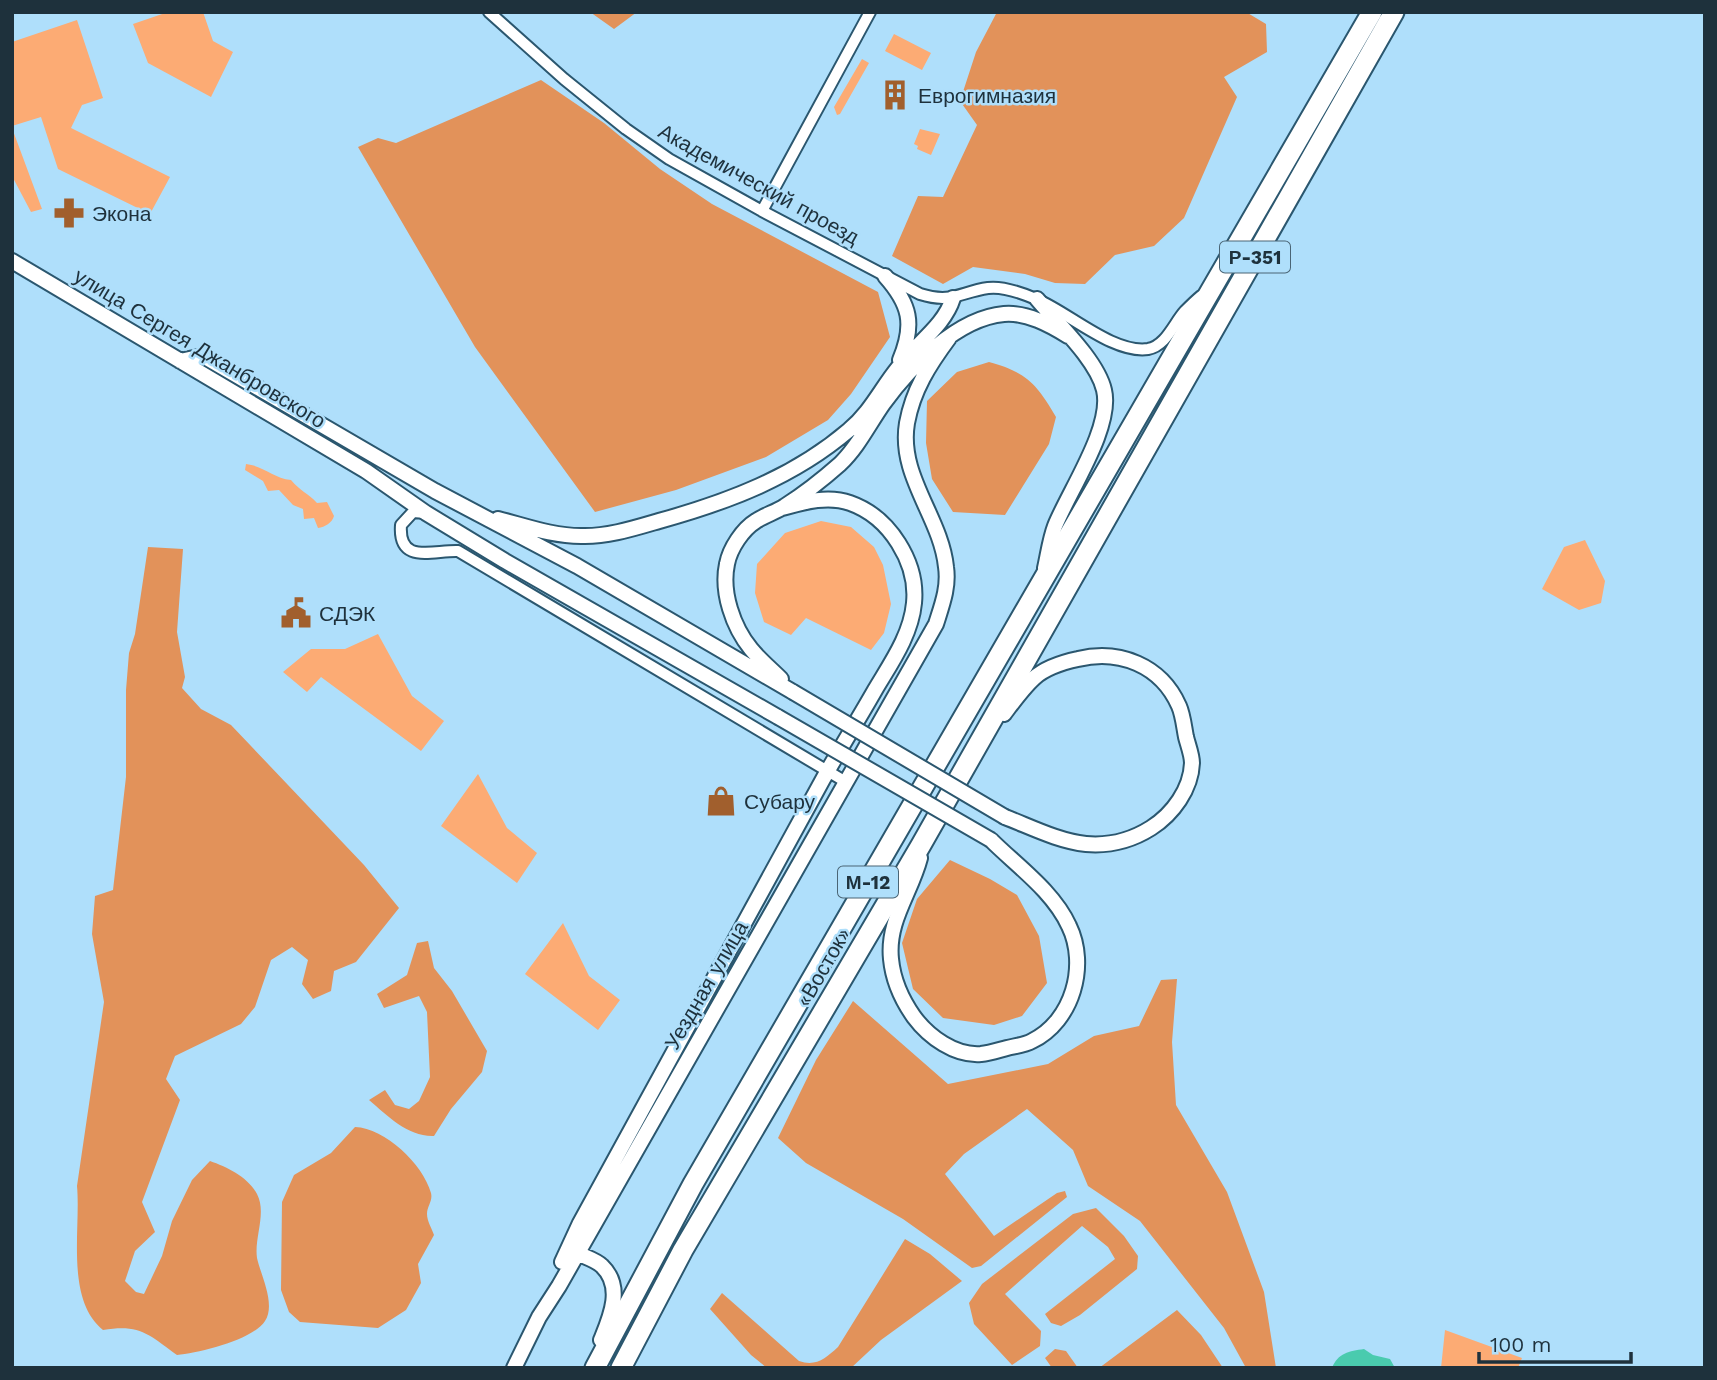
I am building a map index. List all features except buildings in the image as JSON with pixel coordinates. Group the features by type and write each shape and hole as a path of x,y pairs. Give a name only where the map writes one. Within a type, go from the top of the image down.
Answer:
{"highway":[{"name":"Р-351","path":"1042,580 1372,12"},
{"name":"Р-351","path":"1147,444 1394,12"},
{"name":"«Восток»","path":"621,1368 683,1250 921,845 1147,444"},
{"name":"«Восток»","path":"596,1368 694,1184 1042,580"}],"street":[{"name":"Академический проезд","path":"489,12 533,53 626,129 669,159 920,294 953,298"},
{"path":"762,211 870,12"},
{"name":"улица Сергея Джанбровского","path":"12,261 366,471 426,513 505,561 991,840 1057,906 1074,938 1077,964 1074,989 1066,1007 1044,1034 1031,1042 981,1054 962,1053 946,1046 920,1024 908,1009 893,972 890,937 896,915 917,869 921,845"},
{"path":"881,406 905,348 909,325 901,293 885,276"},
{"path":"477,514 554,534 584,536 610,533 694,512 766,484 822,451 850,429 873,405 896,369 949,312 953,298 990,288 1011,291 1037,299 1108,339 1128,347 1147,349 1162,341 1184,312 1216,283"},
{"path":"1037,299 1095,369 1104,391 1105,411 1101,430 1054,528 1042,580"},
{"path":"793,692 751,650 730,608 725,585 727,562 738,539 755,521 782,508 841,463 881,406 910,372 962,327 984,317 1005,313 1024,315 1051,326 1068,337"},
{"name":"Уездная улица","path":"514,1368 573,1250 936,624 946,594 946,566 929,515 917,491 907,453 906,426 922,377 949,338"},
{"path":"180,361 203,356 477,514 577,566 1005,817 1051,835 1086,844 1109,844 1138,836 1163,821 1180,801 1189,779 1192,761 1179,707 1168,688 1151,671 1131,660 1114,656 1094,655 1065,662 1036,676 975,747"},
{"path":"392,489 404,504 406,517"},
{"name":"Уездная улица","path":"573,1250 587,1211 828,771 898,652 910,622 915,586 910,565 901,546 886,528 871,515 850,503 825,499 782,508"},
{"path":"426,513 413,512 401,525 407,548 422,554 443,550 458,551 846,782"},
{"path":"573,1250 600,1264 611,1279 613,1290 614,1303 610,1318 589,1368"}],"shaded area":[{"path":"168,12 203,12 213,41 233,52 211,97 148,63 133,24"},
{"path":"590,12 637,12 614,29"},
{"path":"997,12 1246,12 1266,24 1267,52 1224,77 1237,97 1184,218 1154,246 1115,255 1085,284 1055,283 1025,274 973,267 943,284 892,256 918,196 943,197 977,125 960,101 976,52"},
{"path":"77,20 103,98 82,105 71,128 170,177 150,214 58,169 41,117 12,126 12,42"},
{"path":"894,34 931,53 922,70 885,51"},
{"path":"862,59 869,63 837,115 834,107"},
{"path":"541,80 604,123 660,169 712,204 878,292 890,337 851,394 828,420 766,457 676,490 595,512 475,347 358,147 378,138 396,143"},
{"path":"12,128 42,209 31,212 12,176"},
{"path":"920,129 940,134 931,155 917,149 918,146 914,144"},
{"path":"989,362 1012,370 1029,381 1043,396 1056,417 1049,444 1005,515 953,512 932,479 926,443 927,401 957,372"},
{"path":"246,464 291,480 317,503 327,502 334,516 332,521 318,528 314,518 304,519 303,509 293,505 279,490 268,491 263,481 245,470"},
{"path":"821,521 851,527 874,547 883,565 891,604 884,633 871,650 806,618 791,635 764,622 755,593 757,564 785,533"},
{"path":"1585,540 1605,581 1601,603 1579,610 1542,589 1564,547"},
{"path":"148,547 183,549 177,632 185,677 182,688 201,709 231,725 364,865 399,908 356,962 334,971 331,991 313,999 302,984 308,960 292,947 271,960 255,1007 241,1024 175,1056 166,1079 180,1100 142,1202 155,1232 135,1251 125,1281 136,1292 144,1294 162,1256 172,1221 192,1180 210,1161 243,1178 260,1201 257,1258 267,1290 269,1307 265,1321 259,1328 238,1340 198,1352 177,1355 143,1332 126,1328 103,1330 91,1317 83,1300 77,1262 77,1186 104,1002 92,934 95,896 113,890 126,777 126,690 129,653 135,634"},
{"path":"378,634 412,696 444,721 421,751 321,677 307,692 283,672 311,649 345,649"},
{"path":"478,774 507,828 537,853 517,883 441,826"},
{"path":"950,860 1017,895 1039,936 1047,983 1022,1016 994,1025 943,1018 913,989 902,943 917,899"},
{"path":"563,923 589,976 620,1000 598,1030 525,974"},
{"path":"428,941 434,968 452,991 487,1051 482,1072 451,1109 434,1136 407,1129 369,1100 385,1090 395,1105 409,1109 419,1101 430,1077 427,1012 419,996 384,1008 377,994 407,975 417,943"},
{"path":"1177,979 1172,1042 1176,1105 1227,1192 1264,1292 1276,1368 1246,1368 1224,1328 1140,1221 1088,1186 1073,1150 1027,1109 964,1154 945,1174 994,1236 1057,1193 1065,1191 1067,1197 981,1266 972,1268 903,1219 806,1163 778,1138 816,1060 853,1001 948,1084 1048,1064 1094,1036 1139,1026 1161,980"},
{"path":"355,1127 378,1134 401,1149 427,1182 431,1201 427,1217 434,1235 418,1264 421,1283 406,1310 378,1328 300,1322 289,1312 281,1290 282,1202 294,1175 331,1153"},
{"path":"1096,1208 1124,1236 1138,1256 1137,1269 1080,1315 1061,1326 1051,1323 1045,1314 1115,1259 1108,1247 1082,1226 1005,1294 1041,1331 1040,1346 1012,1365 974,1324 969,1303 982,1284 1073,1214"},
{"path":"905,1239 930,1254 962,1281 881,1340 851,1368 767,1368 751,1355 710,1309 722,1293 799,1361 816,1362 838,1347"},
{"path":"1177,1310 1201,1335 1223,1368 1099,1368"},
{"path":"1445,1330 1522,1358 1518,1368 1441,1368"},
{"path":"1055,1349 1066,1351 1078,1368 1052,1368 1045,1358"},
{"path":"1364,1349 1373,1355 1390,1359 1395,1368 1332,1368 1337,1359 1345,1354"}],"place":[{"name":"Еврогимназия","path":"895,95"},
{"name":"Экона","path":"69,213"},
{"name":"СДЭК","path":"296,613"},
{"name":"Субару","path":"721,801"}]}
